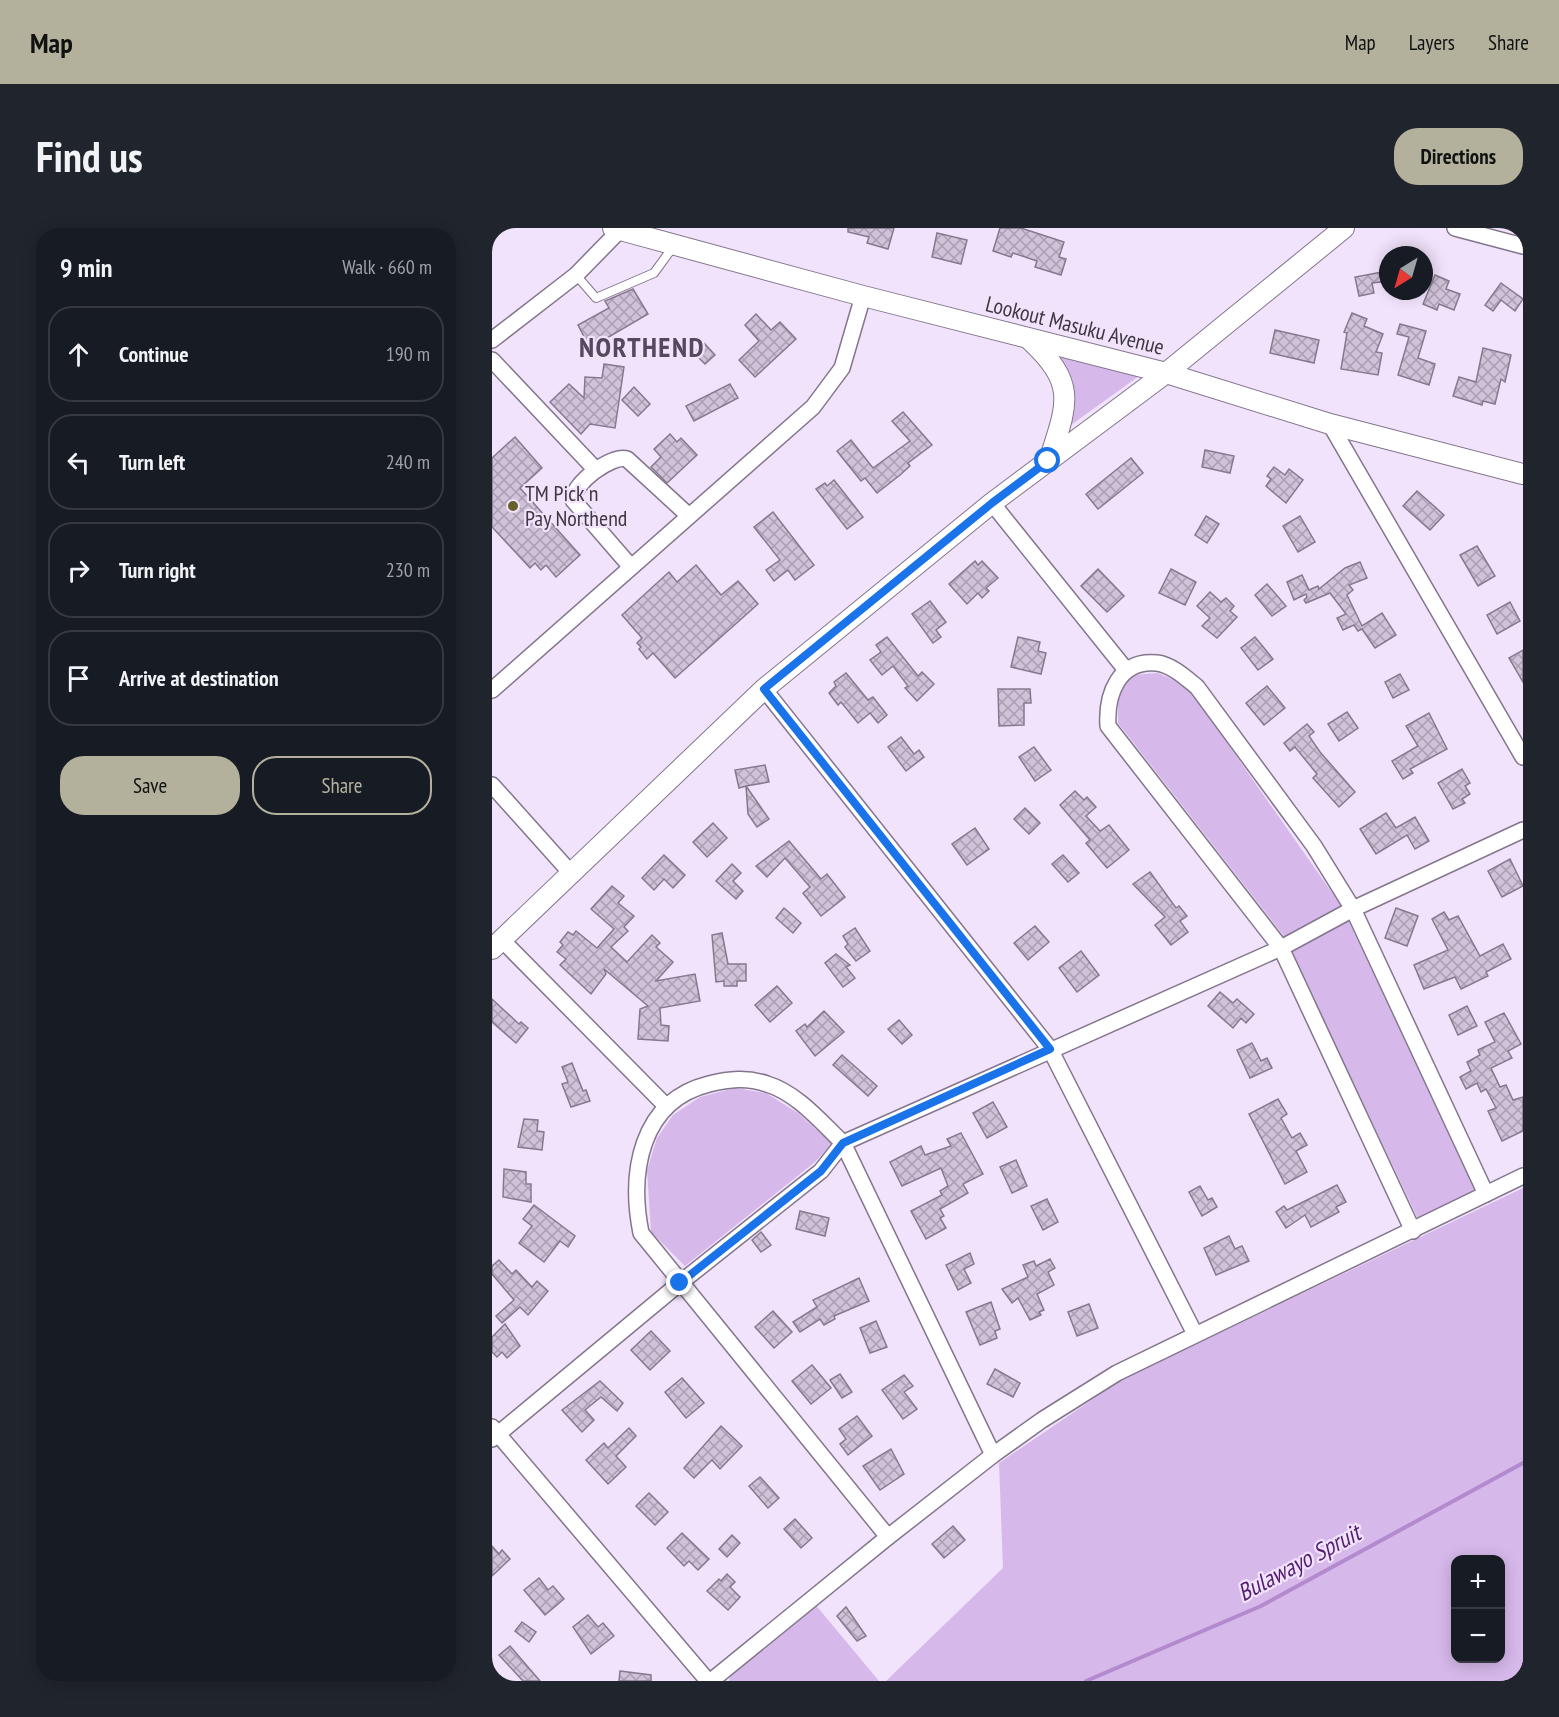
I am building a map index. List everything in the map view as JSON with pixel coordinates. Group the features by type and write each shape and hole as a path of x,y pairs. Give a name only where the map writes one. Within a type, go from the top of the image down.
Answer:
{"street":[{"path":"666,1106 497,944 764,689 992,503 1166,373 1344,228"},
{"path":"1455,228 1523,246"},
{"path":"492,340 576,275 616,229"},
{"name":"Lookout Masuku Avenue","path":"616,229 650,232 676,243 863,296 1166,373 1330,424 1523,474"},
{"path":"492,690 813,406 842,368 863,296"},
{"path":"1028,338 1055,367 1064,385 1063,412 1048,461"},
{"path":"492,360 596,470"},
{"path":"1330,424 1523,757"},
{"path":"631,567 573,500 575,491 596,470 619,457 627,459 688,515"},
{"path":"992,503 1126,670"},
{"path":"1413,1230 1281,948 1108,726 1109,695 1126,670 1143,664 1159,663 1180,673 1197,687 1314,846 1353,909 1486,1194"},
{"path":"764,689 1050,1049 1195,1334"},
{"path":"492,785 570,872"},
{"path":"1523,830 1353,909 1281,948 843,1143 821,1171 494,1433 709,1681 993,1455 1042,1420 1117,1373 1523,1176"},
{"path":"888,1537 641,1233 636,1199 637,1167 650,1131 666,1106 697,1087 733,1078 769,1084 804,1106 843,1143 993,1455"}],"lane":[{"path":"576,275 597,298 654,273 676,243"}],"shaded area":[{"path":"1057,356 1139,376 1071,425 1075,406 1074,389 1069,372"},
{"path":"1158,673 1174,680 1192,693 1342,907 1475,1191 1418,1219 1283,935 1118,723 1118,695 1132,675"},
{"path":"735,1088 766,1093 798,1113 832,1144 815,1162 685,1266 651,1232 647,1170 657,1138 673,1115 700,1097"},
{"path":"1523,1188 1523,1681 886,1681 1003,1568 999,1463 1121,1380"},
{"path":"814,1603 879,1681 729,1681 731,1674"}],"building":[{"path":"848,228 894,228 888,249 867,243 869,237 848,232"},
{"path":"1000,228 1021,228 1064,242 1059,257 1066,259 1061,275 1035,267 1037,261 1013,253 1011,257 993,251"},
{"path":"937,233 967,240 961,264 932,257"},
{"path":"1379,273 1379,282 1372,283 1374,293 1359,296 1355,277"},
{"path":"1435,275 1449,281 1446,289 1460,294 1454,310 1439,304 1437,310 1423,304 1425,300 1433,300"},
{"path":"1501,283 1523,299 1515,311 1501,300 1493,311 1485,305"},
{"path":"633,289 648,314 590,348 578,325 609,308 605,301"},
{"path":"1352,313 1367,319 1364,326 1383,334 1376,352 1382,353 1378,375 1341,369 1347,333 1344,332"},
{"path":"756,314 771,330 780,322 796,339 755,377 739,360 759,341 745,325"},
{"path":"1400,324 1426,331 1418,358 1435,364 1429,385 1398,375 1409,337 1397,334"},
{"path":"1275,330 1319,340 1314,363 1270,353"},
{"path":"704,343 715,355 705,364 694,353"},
{"path":"1483,348 1511,355 1505,382 1501,379 1495,404 1483,401 1482,405 1453,396 1459,377 1476,382"},
{"path":"604,364 624,367 615,428 590,424 581,434 550,402 569,384 584,398 585,377 602,378"},
{"path":"730,384 738,398 694,421 686,406"},
{"path":"634,387 650,404 638,416 622,400"},
{"path":"903,412 932,445 908,463 910,466 877,493 865,478 861,481 837,451 851,440 873,468 910,441 892,421"},
{"path":"670,434 677,442 681,438 697,455 667,483 651,467 661,457 654,449"},
{"name":"TM Pick n Pay Northend","path":"515,437 542,468 520,488 580,555 556,577 546,565 541,570 535,563 530,568 492,527 492,458"},
{"path":"1205,450 1234,456 1230,473 1202,467"},
{"path":"1131,458 1143,473 1098,509 1086,494"},
{"path":"1274,467 1285,475 1289,469 1303,480 1286,503 1266,486 1271,479 1267,476"},
{"path":"834,480 863,517 847,529 816,489 825,483 827,486"},
{"path":"1417,491 1444,515 1430,530 1403,506"},
{"path":"773,512 814,565 795,580 788,570 774,581 766,570 780,560 754,527"},
{"path":"1206,516 1219,524 1207,543 1195,535"},
{"path":"1300,516 1315,542 1298,552 1283,526"},
{"path":"1477,546 1495,576 1478,586 1460,555"},
{"path":"975,561 978,565 982,561 998,578 986,588 989,591 982,598 978,593 967,604 949,584"},
{"path":"1360,562 1367,578 1349,585 1353,590 1347,595 1362,626 1382,613 1396,635 1375,648 1362,629 1358,631 1354,625 1343,630 1337,618 1346,614 1330,593 1306,603 1304,600 1307,597 1306,594 1294,600 1287,582 1302,575 1309,590 1318,586 1319,589 1345,568"},
{"path":"696,565 721,595 738,581 758,604 675,678 653,653 647,659 637,643 642,638 622,615 669,572 677,582"},
{"path":"1098,569 1124,596 1107,612 1081,586"},
{"path":"1171,569 1196,582 1185,605 1159,593"},
{"path":"1267,584 1286,606 1272,616 1255,595"},
{"path":"1210,592 1221,602 1226,598 1234,606 1230,611 1237,617 1217,638 1202,626 1210,618 1197,606"},
{"path":"930,601 946,622 936,630 941,637 933,643 912,614"},
{"path":"1510,602 1520,621 1497,634 1487,615"},
{"path":"887,637 918,676 922,672 934,684 917,701 905,688 908,686 893,666 882,675 870,660 881,652 876,645"},
{"path":"1018,637 1040,642 1038,651 1046,653 1041,674 1011,667"},
{"path":"1255,637 1273,659 1258,670 1241,648"},
{"path":"1523,650 1523,682 1509,658"},
{"path":"846,673 868,700 873,697 887,715 878,723 870,713 858,723 841,702 838,705 829,693 836,686 834,682"},
{"path":"1400,674 1409,690 1393,698 1385,682"},
{"path":"1267,686 1285,708 1264,725 1246,703"},
{"path":"998,689 1030,689 1031,703 1024,703 1024,725 999,726"},
{"path":"1347,712 1358,728 1339,741 1328,724"},
{"path":"1429,713 1447,749 1410,769 1413,773 1403,779 1392,761 1418,746 1406,726"},
{"path":"1307,724 1314,732 1309,736 1320,752 1355,792 1339,807 1313,778 1317,774 1295,747 1290,751 1284,743"},
{"path":"901,737 914,754 919,750 924,757 906,771 888,747"},
{"path":"1034,747 1051,770 1035,781 1019,757"},
{"path":"765,765 769,782 739,788 735,770"},
{"path":"1462,769 1470,783 1465,786 1470,794 1462,799 1465,803 1453,809 1438,783"},
{"path":"746,786 769,819 757,827 748,814"},
{"path":"1075,791 1084,800 1087,797 1096,807 1086,816 1100,831 1109,825 1129,850 1107,868 1086,843 1090,840 1060,805"},
{"path":"1025,808 1040,823 1029,834 1014,819"},
{"path":"1386,813 1396,828 1415,817 1429,841 1415,849 1407,835 1376,854 1360,829"},
{"path":"713,823 727,838 707,857 693,842"},
{"path":"975,828 989,849 967,865 952,844"},
{"path":"789,841 821,879 827,874 845,897 821,916 803,893 810,887 785,858 767,877 756,866"},
{"path":"664,855 685,875 673,888 664,879 654,890 642,878"},
{"path":"1063,855 1079,873 1068,882 1052,864"},
{"path":"1510,859 1523,886 1502,897 1488,871"},
{"path":"732,864 741,873 733,881 743,891 736,899 716,881"},
{"path":"1150,872 1176,908 1179,906 1187,916 1180,921 1188,932 1171,945 1155,925 1165,917 1133,884"},
{"path":"612,886 624,896 618,903 634,916 624,927 628,931 611,947 627,962 652,935 660,943 656,947 673,962 656,981 695,974 700,1001 660,1008 661,1025 669,1026 668,1041 638,1039 640,1009 648,1006 604,969 606,974 591,994 560,965 566,959 557,952 563,945 560,942 568,932 573,935 576,931 597,948 614,929 591,909"},
{"path":"784,908 801,923 793,933 776,918"},
{"path":"1396,908 1418,916 1407,946 1385,938"},
{"path":"1444,912 1449,920 1458,916 1480,956 1503,944 1511,959 1486,972 1488,976 1461,989 1455,977 1424,989 1414,965 1448,950 1432,919"},
{"path":"1035,926 1049,942 1028,960 1014,943"},
{"path":"855,928 870,951 856,961 845,947 848,944 843,936"},
{"path":"722,933 728,964 746,964 746,981 737,981 737,986 724,986 724,981 716,982 712,935"},
{"path":"1081,951 1099,975 1077,992 1059,968"},
{"path":"836,954 850,965 846,967 855,978 843,987 825,963"},
{"path":"777,986 792,1003 770,1022 755,1005"},
{"path":"1220,992 1233,1003 1237,999 1254,1014 1246,1023 1241,1018 1233,1028 1208,1006"},
{"path":"492,999 519,1024 521,1022 528,1028 516,1043 492,1022"},
{"path":"1467,1006 1477,1026 1458,1035 1449,1015"},
{"path":"824,1011 844,1032 815,1056 796,1031 805,1024 807,1027"},
{"path":"1504,1013 1521,1044 1508,1051 1512,1058 1491,1068 1500,1087 1506,1085 1513,1100 1523,1097 1523,1131 1502,1141 1488,1111 1496,1108 1486,1089 1481,1092 1477,1083 1466,1089 1460,1077 1471,1071 1467,1062 1480,1055 1478,1050 1495,1042 1485,1022"},
{"path":"899,1020 912,1035 902,1044 888,1029"},
{"path":"1252,1043 1261,1061 1267,1058 1272,1068 1250,1078 1237,1050"},
{"path":"842,1055 877,1086 868,1096 833,1065"},
{"path":"572,1063 583,1091 586,1090 590,1101 571,1107 562,1084 568,1082 562,1067"},
{"path":"1278,1099 1287,1114 1281,1118 1292,1138 1300,1133 1307,1145 1296,1151 1307,1172 1285,1184 1249,1114"},
{"path":"993,1102 1007,1127 987,1138 973,1113"},
{"path":"524,1119 538,1120 537,1131 544,1132 542,1150 518,1147"},
{"path":"961,1133 983,1174 963,1184 968,1193 940,1209 944,1216 940,1218 946,1228 926,1239 911,1211 942,1195 940,1191 948,1186 941,1168 902,1186 890,1162 921,1146 925,1155 951,1146 947,1139"},
{"path":"1016,1160 1027,1186 1012,1193 1000,1167"},
{"path":"504,1169 526,1172 526,1184 531,1184 531,1202 503,1197"},
{"path":"1337,1185 1346,1202 1336,1207 1339,1212 1311,1227 1305,1215 1286,1228 1276,1212 1284,1206 1287,1210"},
{"path":"1200,1186 1208,1200 1212,1198 1217,1207 1202,1216 1189,1192"},
{"path":"1047,1199 1058,1222 1043,1230 1031,1206"},
{"path":"534,1205 575,1236 568,1247 560,1241 544,1262 519,1243 532,1226 523,1219"},
{"path":"800,1211 829,1218 825,1236 796,1229"},
{"path":"761,1232 771,1245 761,1252 752,1240"},
{"path":"1229,1236 1235,1249 1242,1246 1249,1261 1216,1275 1204,1248"},
{"path":"970,1253 974,1264 964,1269 971,1283 958,1290 946,1265"},
{"path":"1050,1259 1055,1268 1048,1272 1054,1285 1037,1294 1044,1310 1039,1312 1041,1315 1030,1320 1018,1298 1012,1303 1002,1289 1028,1277 1023,1265 1034,1261 1036,1266"},
{"path":"499,1260 512,1274 516,1270 532,1287 537,1281 548,1291 528,1315 520,1307 502,1323 496,1316 514,1300 492,1274 492,1266"},
{"path":"859,1278 869,1301 834,1316 835,1319 824,1325 820,1319 800,1332 793,1322 817,1307 813,1300"},
{"path":"991,1302 1000,1329 995,1331 997,1338 980,1345 966,1312"},
{"path":"1089,1304 1098,1328 1077,1336 1068,1312"},
{"path":"773,1311 792,1332 774,1348 755,1327"},
{"path":"876,1321 887,1347 870,1353 860,1328"},
{"path":"505,1324 520,1346 507,1358 502,1352 497,1357 492,1352 492,1337"},
{"path":"651,1331 670,1351 650,1370 631,1350"},
{"path":"812,1365 831,1388 811,1404 792,1381"},
{"path":"995,1369 1020,1383 1013,1397 987,1384"},
{"path":"840,1374 852,1392 842,1398 830,1380"},
{"path":"904,1375 913,1386 904,1392 917,1409 903,1419 882,1390"},
{"path":"682,1378 704,1403 686,1418 665,1392"},
{"path":"600,1381 623,1403 617,1411 601,1397 585,1410 594,1420 582,1432 562,1410"},
{"path":"857,1416 872,1436 848,1455 840,1444 846,1439 839,1429"},
{"path":"721,1426 742,1446 720,1469 712,1460 694,1478 684,1468"},
{"path":"629,1428 636,1436 616,1456 626,1467 608,1484 586,1460 604,1443 608,1448"},
{"path":"891,1449 904,1474 880,1490 863,1466"},
{"path":"760,1477 779,1498 768,1508 749,1486"},
{"path":"649,1493 668,1512 655,1525 636,1506"},
{"path":"795,1519 812,1538 801,1548 784,1529"},
{"path":"953,1526 965,1540 944,1558 932,1544"},
{"path":"682,1533 709,1559 698,1570 689,1561 684,1566 667,1548"},
{"path":"732,1535 740,1543 727,1557 719,1549"},
{"path":"492,1546 499,1554 502,1550 510,1559 492,1576"},
{"path":"727,1574 735,1582 730,1587 740,1597 728,1610 707,1591"},
{"path":"539,1578 548,1590 553,1586 564,1599 545,1615 524,1590"},
{"path":"846,1607 866,1636 857,1641 837,1616"},
{"path":"588,1615 598,1627 603,1623 614,1636 591,1654 573,1627"},
{"path":"522,1622 536,1632 529,1642 515,1631"},
{"path":"510,1646 540,1681 523,1681 499,1655"},
{"path":"620,1671 651,1675 651,1681 619,1681"}],"waterway":[{"name":"Bulawayo Spruit","path":"1086,1681 1261,1606 1523,1463"}],"place":[{"name":"TM Pick n Pay Northend","path":"513,506"}],"district":[{"name":"NORTHEND","path":"642,347"}],"route":[{"path":"680,1283 821,1171 843,1143 1050,1049 764,689 992,503 1048,461"}]}
